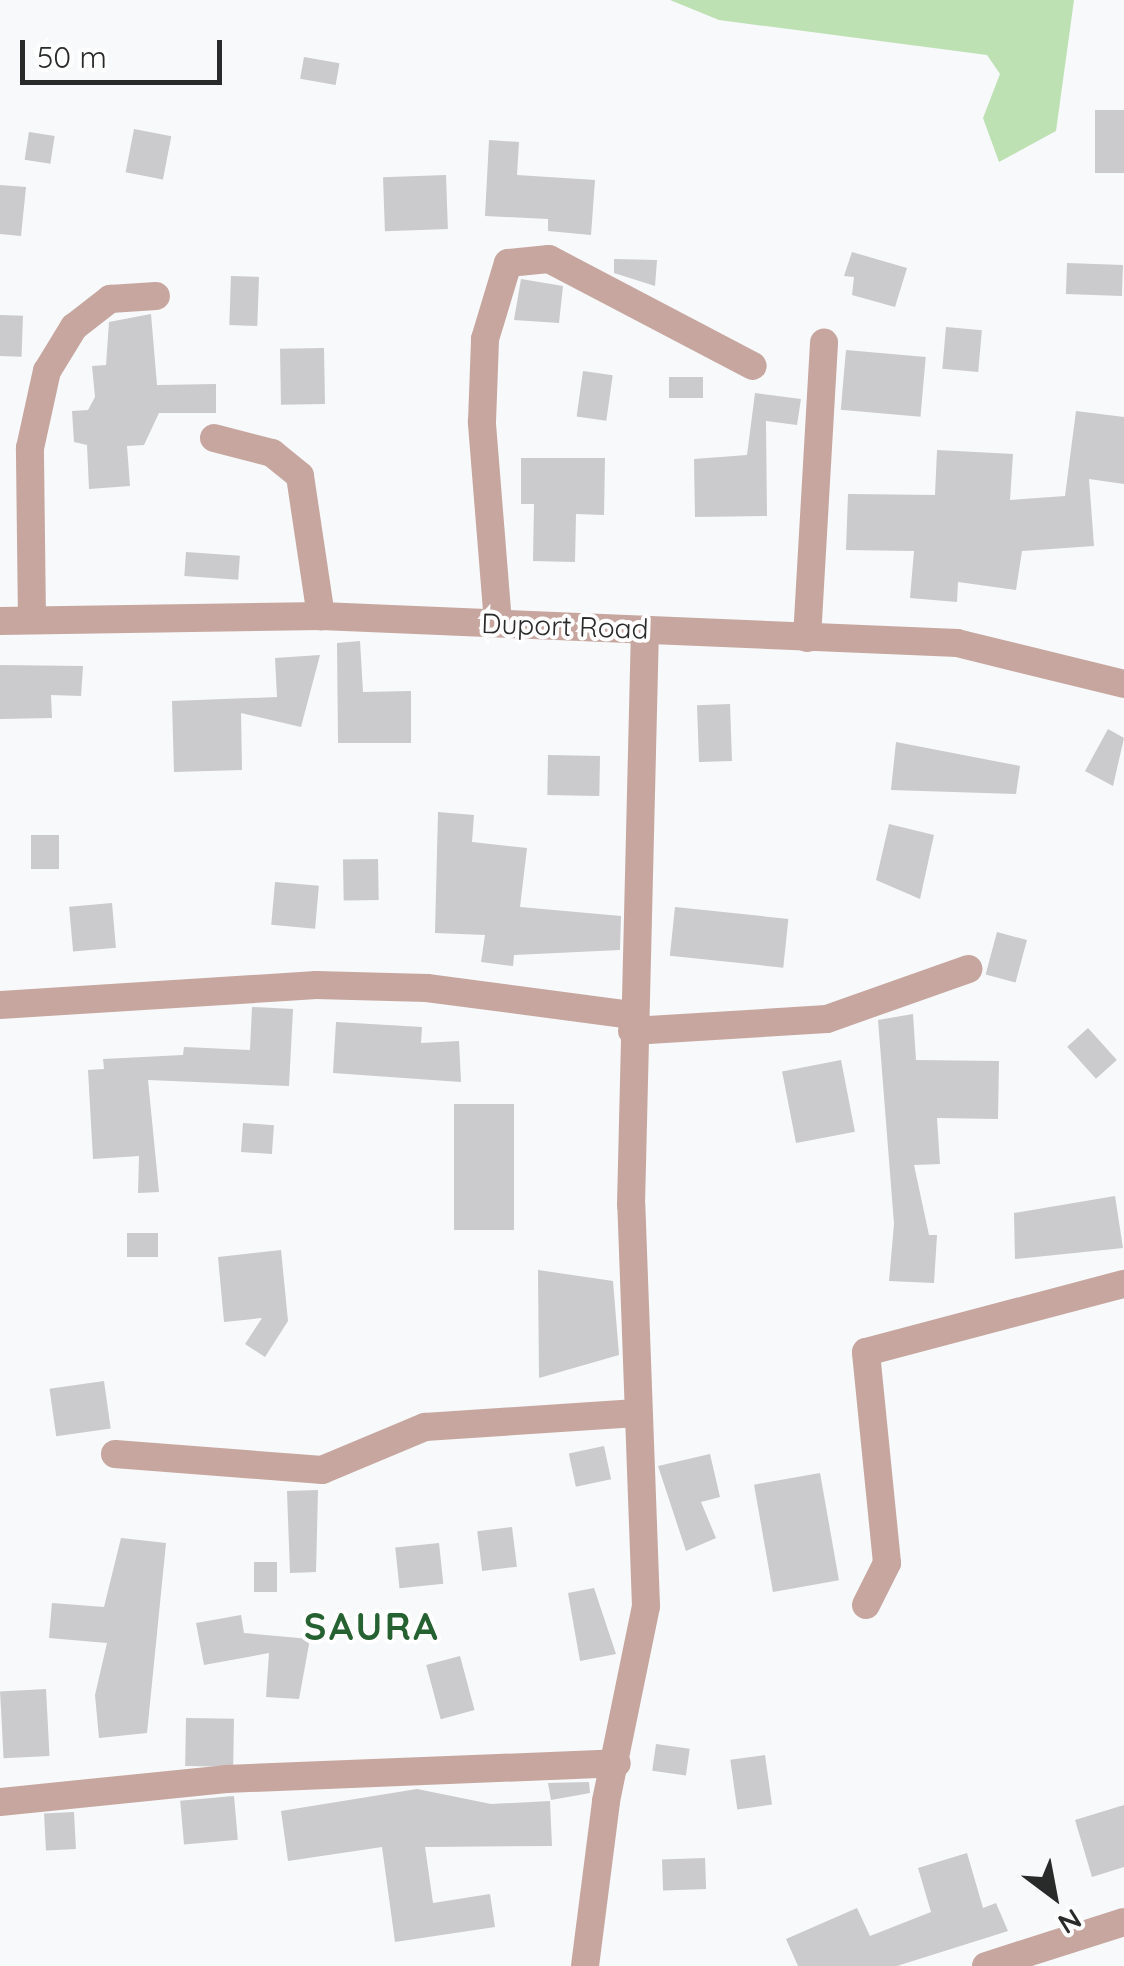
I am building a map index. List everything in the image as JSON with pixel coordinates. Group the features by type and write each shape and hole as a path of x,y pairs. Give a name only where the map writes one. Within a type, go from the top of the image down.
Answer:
{"street":[{"path":"498,623 482,422 485,339 508,263 549,260 753,366"},
{"path":"32,620 30,448 47,371 74,327 110,299 156,296"},
{"path":"807,638 824,342"},
{"path":"214,438 272,453 300,476 321,616"},
{"name":"Duport Road","path":"0,620 321,616 957,643 1123,676"},
{"path":"586,1966 646,1606 637,1413 632,1023 644,630"},
{"path":"0,1005 335,986 427,988 632,1023 827,1020 968,969"},
{"path":"866,1606 888,1563 866,1352 1124,1284"},
{"path":"116,1454 322,1470 425,1427 637,1413"},
{"path":"0,1802 226,1779 617,1763"},
{"path":"986,1966 1124,1922"}],"green space":[{"path":"670,0 1074,0 1056,131 999,162 983,118 1000,74 987,55 719,20"}],"building":[{"path":"304,57 339,63 336,85 300,79"},
{"path":"1095,110 1124,110 1124,173 1095,173"},
{"path":"134,129 171,136 163,179 126,172"},
{"path":"29,132 55,136 50,164 25,160"},
{"path":"489,140 519,142 517,175 595,180 591,235 548,231 548,219 485,216"},
{"path":"446,175 448,229 385,231 383,177"},
{"path":"0,185 26,187 21,236 0,234"},
{"path":"852,252 907,268 895,307 852,295 854,277 844,276"},
{"path":"614,259 657,260 655,286 614,273"},
{"path":"1067,263 1123,265 1122,296 1066,294"},
{"path":"231,276 259,277 257,326 229,325"},
{"path":"521,279 563,286 559,323 514,320"},
{"path":"151,314 157,385 216,384 216,413 159,413 144,445 127,446 130,486 89,489 87,445 74,442 72,411 88,410 95,397 92,366 106,365 109,322"},
{"path":"0,315 23,316 22,357 0,356"},
{"path":"946,327 982,330 978,372 942,369"},
{"path":"324,348 325,404 281,405 280,349"},
{"path":"846,350 926,357 920,417 841,410"},
{"path":"583,371 613,375 606,421 577,417"},
{"path":"669,377 703,377 703,398 669,398"},
{"path":"755,393 801,399 797,425 766,421 767,516 695,517 694,459 747,455"},
{"path":"1076,411 1124,417 1124,484 1089,479 1094,546 1022,551 1016,590 958,582 957,602 910,598 914,551 846,550 848,494 935,495 937,450 1013,454 1010,500 1065,496"},
{"path":"521,458 605,458 604,515 576,514 575,562 533,561 534,504 521,504"},
{"path":"186,552 240,556 238,580 184,576"},
{"path":"360,641 363,692 411,691 411,743 338,743 337,643"},
{"path":"320,655 301,727 241,713 242,770 174,772 172,701 277,697 275,658"},
{"path":"0,665 83,666 81,696 51,695 52,718 0,719"},
{"path":"730,704 732,761 699,762 697,705"},
{"path":"1108,729 1124,738 1113,786 1085,771"},
{"path":"896,742 1020,766 1016,794 891,790"},
{"path":"548,755 600,756 599,796 547,795"},
{"path":"438,812 474,815 472,842 527,848 520,907 621,916 620,950 514,955 513,966 481,962 485,935 435,933"},
{"path":"889,824 934,835 920,899 876,880"},
{"path":"31,835 59,835 59,869 31,869"},
{"path":"378,859 379,900 344,901 343,860"},
{"path":"275,882 319,886 315,929 271,925"},
{"path":"112,903 116,948 73,952 69,907"},
{"path":"675,907 788,919 783,968 670,956"},
{"path":"997,932 1027,940 1016,983 986,975"},
{"path":"252,1007 293,1009 289,1086 148,1080 159,1192 138,1193 139,1156 93,1159 88,1070 104,1069 103,1059 183,1055 184,1047 250,1050"},
{"path":"913,1014 916,1060 999,1061 998,1119 937,1118 940,1164 914,1165 929,1235 937,1235 934,1283 889,1281 894,1224 878,1020"},
{"path":"336,1022 422,1027 421,1043 459,1041 461,1082 333,1073"},
{"path":"1088,1028 1117,1060 1096,1079 1067,1047"},
{"path":"841,1060 855,1132 796,1143 782,1071"},
{"path":"454,1104 514,1104 514,1230 454,1230"},
{"path":"243,1123 274,1125 272,1154 241,1152"},
{"path":"1115,1196 1123,1248 1015,1259 1014,1213"},
{"path":"127,1233 158,1233 158,1257 127,1257"},
{"path":"281,1250 288,1321 265,1357 245,1344 262,1318 224,1322 218,1257"},
{"path":"538,1270 613,1281 619,1355 539,1378"},
{"path":"104,1381 111,1429 56,1436 50,1389"},
{"path":"604,1446 611,1479 576,1487 569,1453"},
{"path":"710,1454 720,1497 701,1502 716,1538 686,1551 658,1466"},
{"path":"820,1473 839,1580 773,1592 754,1485"},
{"path":"318,1490 316,1572 290,1573 287,1491"},
{"path":"512,1527 517,1567 482,1571 477,1531"},
{"path":"121,1538 166,1543 147,1733 99,1738 95,1695 107,1643 49,1638 52,1603 104,1607"},
{"path":"439,1543 443,1584 400,1588 395,1548"},
{"path":"254,1562 277,1562 277,1592 254,1592"},
{"path":"594,1588 616,1654 580,1661 568,1593"},
{"path":"241,1615 244,1633 310,1639 299,1699 266,1697 269,1653 204,1665 196,1623"},
{"path":"460,1656 474,1710 441,1719 426,1665"},
{"path":"46,1689 50,1756 4,1758 0,1691"},
{"path":"186,1718 234,1719 233,1767 185,1766"},
{"path":"656,1744 690,1749 686,1775 652,1771"},
{"path":"765,1755 772,1805 737,1809 730,1760"},
{"path":"589,1782 590,1793 551,1800 548,1783"},
{"path":"417,1789 491,1804 550,1801 552,1846 425,1847 433,1903 490,1894 495,1927 395,1942 382,1847 288,1861 281,1811"},
{"path":"234,1796 238,1840 184,1845 180,1801"},
{"path":"1124,1805 1124,1867 1092,1877 1075,1820"},
{"path":"74,1812 76,1849 46,1851 44,1814"},
{"path":"967,1853 983,1908 996,1903 1008,1931 897,1966 798,1966 786,1939 857,1908 870,1936 931,1912 918,1868"},
{"path":"705,1858 706,1889 663,1890 662,1860"}],"district":[{"name":"SAURA","path":"372,1627"}]}
